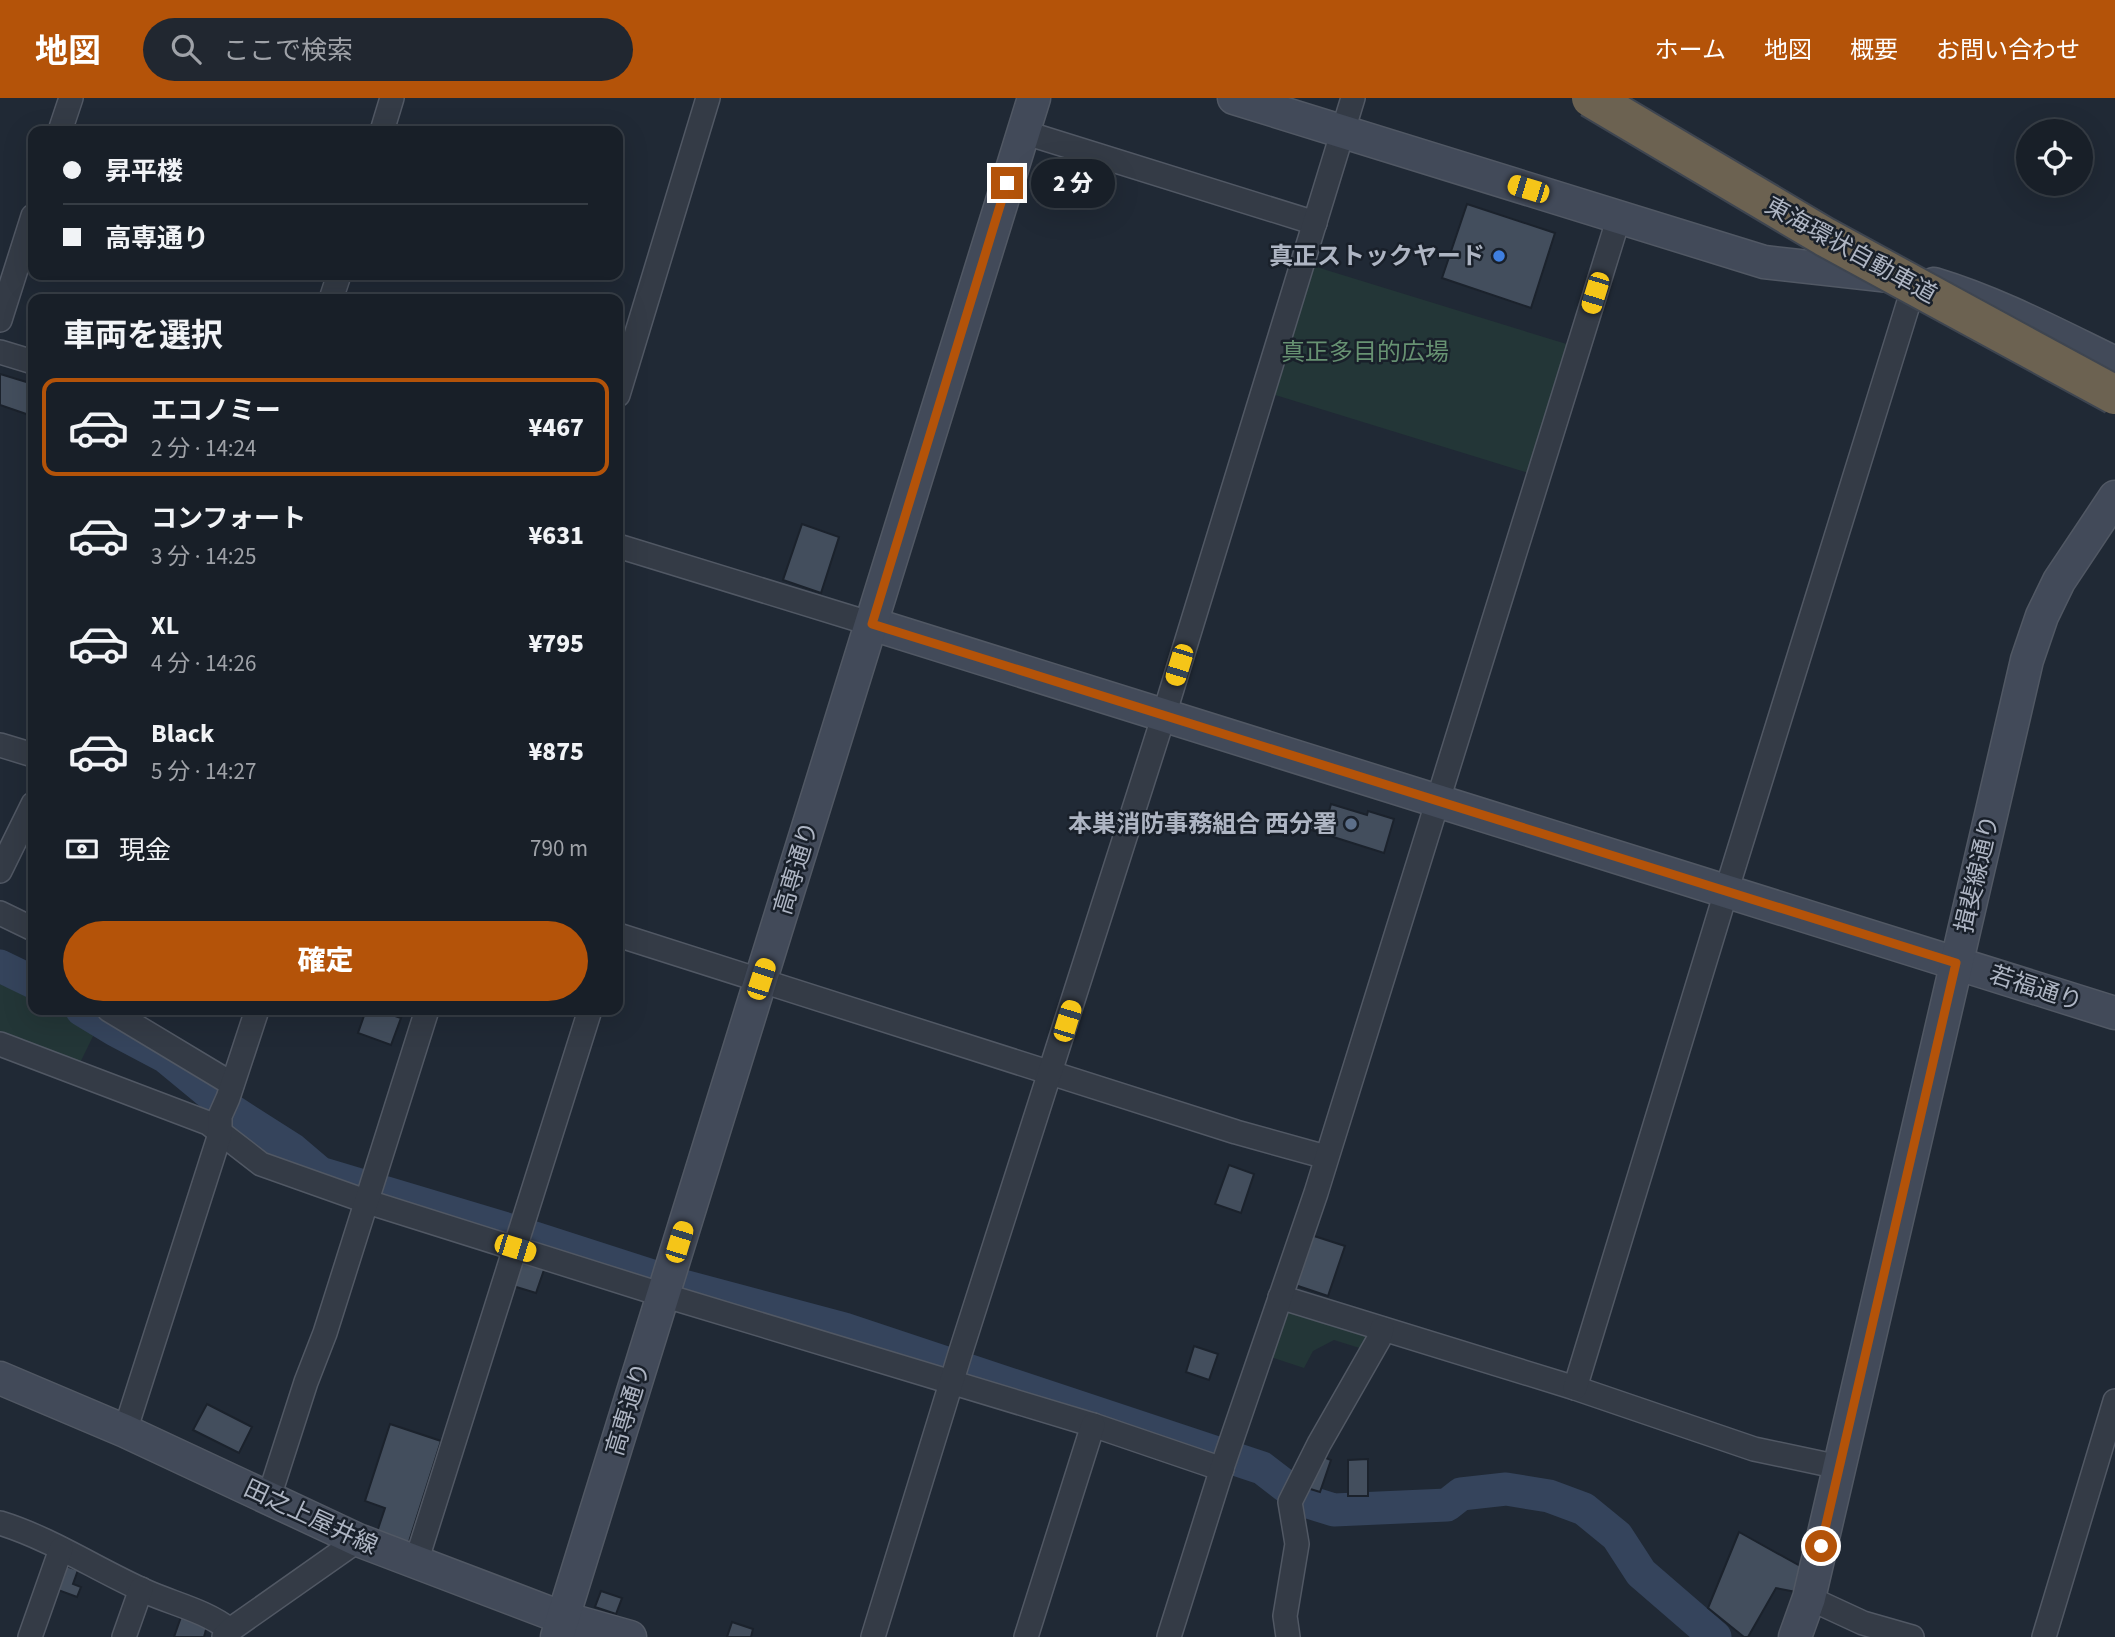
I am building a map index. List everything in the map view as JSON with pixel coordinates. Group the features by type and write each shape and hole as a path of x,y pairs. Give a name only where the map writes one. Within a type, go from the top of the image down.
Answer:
{"highway":[{"name":"東海環状自動車道","path":"1591,98 1825,237 2115,395"}],"street":[{"path":"62,126 71,98"},
{"path":"384,126 392,98"},
{"path":"623,378 708,98"},
{"name":"高専通り","path":"560,1627 1034,98"},
{"path":"873,1637 951,1381 1164,715 1353,98"},
{"path":"1251,101 1764,262 1916,279 1984,300 2115,363"},
{"path":"1023,132 1315,223"},
{"path":"1170,1637 1224,1461 1326,1157 1619,217"},
{"path":"0,320 28,232"},
{"path":"1575,1388 1916,279"},
{"path":"0,352 28,360"},
{"name":"揖斐線通り","path":"1795,1637 1810,1598 2027,660 2042,616 2065,571 2115,498"},
{"path":"623,548 872,624"},
{"name":"若福通り","path":"872,624 2115,1013"},
{"path":"0,745 28,753"},
{"path":"0,871 28,814"},
{"path":"0,914 28,927"},
{"path":"623,937 1236,1132 1326,1157"},
{"path":"116,1015 232,1084"},
{"path":"125,1431 220,1134 220,1116 255,1015"},
{"path":"269,1497 368,1202 375,1172 425,1015"},
{"path":"416,1562 588,1015"},
{"path":"0,1045 208,1123 261,1164 368,1202 515,1248 666,1285 951,1381 1093,1425 1224,1461"},
{"path":"1280,1297 1575,1388 1754,1449 1839,1467"},
{"path":"1288,1637 1284,1616 1297,1544 1290,1502 1319,1444 1379,1339 1382,1328"},
{"name":"田之上屋井線","path":"0,1378 125,1431 358,1540 416,1562 560,1627 630,1637"},
{"path":"2044,1637 2115,1401"},
{"path":"1026,1637 1093,1425"},
{"path":"0,1523 33,1533 141,1589 219,1621 227,1633 358,1540"},
{"path":"30,1637 61,1549"},
{"path":"124,1637 141,1589"},
{"path":"1810,1598 1864,1623 1912,1637"}],"green space":[{"name":"真正多目的広場","path":"1310,265 1573,346 1535,475 1272,394"},
{"path":"0,984 28,996 28,1015 67,1015 96,1030 78,1067 0,1038"},
{"path":"1286,1309 1367,1331 1372,1343 1366,1350 1334,1340 1313,1351 1304,1368 1268,1356"}],"building":[{"name":"真正ストックヤード","path":"1467,204 1555,233 1531,308 1442,278"},
{"path":"0,374 28,382 28,415 0,405"},
{"path":"802,524 839,537 821,593 783,580"},
{"name":"本巣消防事務組合 西分署","path":"1331,804 1367,815 1368,811 1394,819 1384,853 1308,829 1314,810 1328,815"},
{"path":"364,1015 392,1015 401,1018 391,1045 358,1033"},
{"path":"1229,1165 1254,1174 1241,1213 1215,1204"},
{"path":"1311,1235 1345,1246 1328,1296 1295,1285"},
{"path":"522,1259 545,1267 536,1293 513,1286"},
{"path":"1194,1346 1218,1354 1209,1380 1186,1372"},
{"path":"207,1404 252,1427 239,1453 193,1430"},
{"path":"390,1424 441,1441 407,1548 375,1538 385,1508 365,1501"},
{"path":"1316,1454 1331,1460 1320,1492 1304,1487"},
{"path":"1368,1459 1368,1496 1348,1496 1348,1460"},
{"path":"1739,1532 1802,1567 1796,1592 1776,1588 1748,1637 1744,1637 1708,1608"},
{"path":"66,1566 78,1570 73,1584 81,1587 77,1597 58,1590"},
{"path":"601,1591 622,1598 616,1614 595,1607"},
{"path":"181,1617 207,1626 204,1637 174,1637"},
{"path":"732,1622 753,1629 751,1637 727,1637"}],"waterway":[{"path":"0,966 28,980"},
{"path":"90,1015 166,1057 229,1109 293,1150 320,1173 683,1286 844,1329 1262,1468 1305,1501 1334,1510 1447,1505 1461,1494 1506,1489 1549,1496 1584,1509 1617,1536 1641,1573 1715,1637"}],"place":[{"name":"真正ストックヤード","path":"1499,256"},
{"name":"本巣消防事務組合 西分署","path":"1351,824"}],"route":[{"path":"1007,183 872,624 1956,963 1821,1546"}]}
